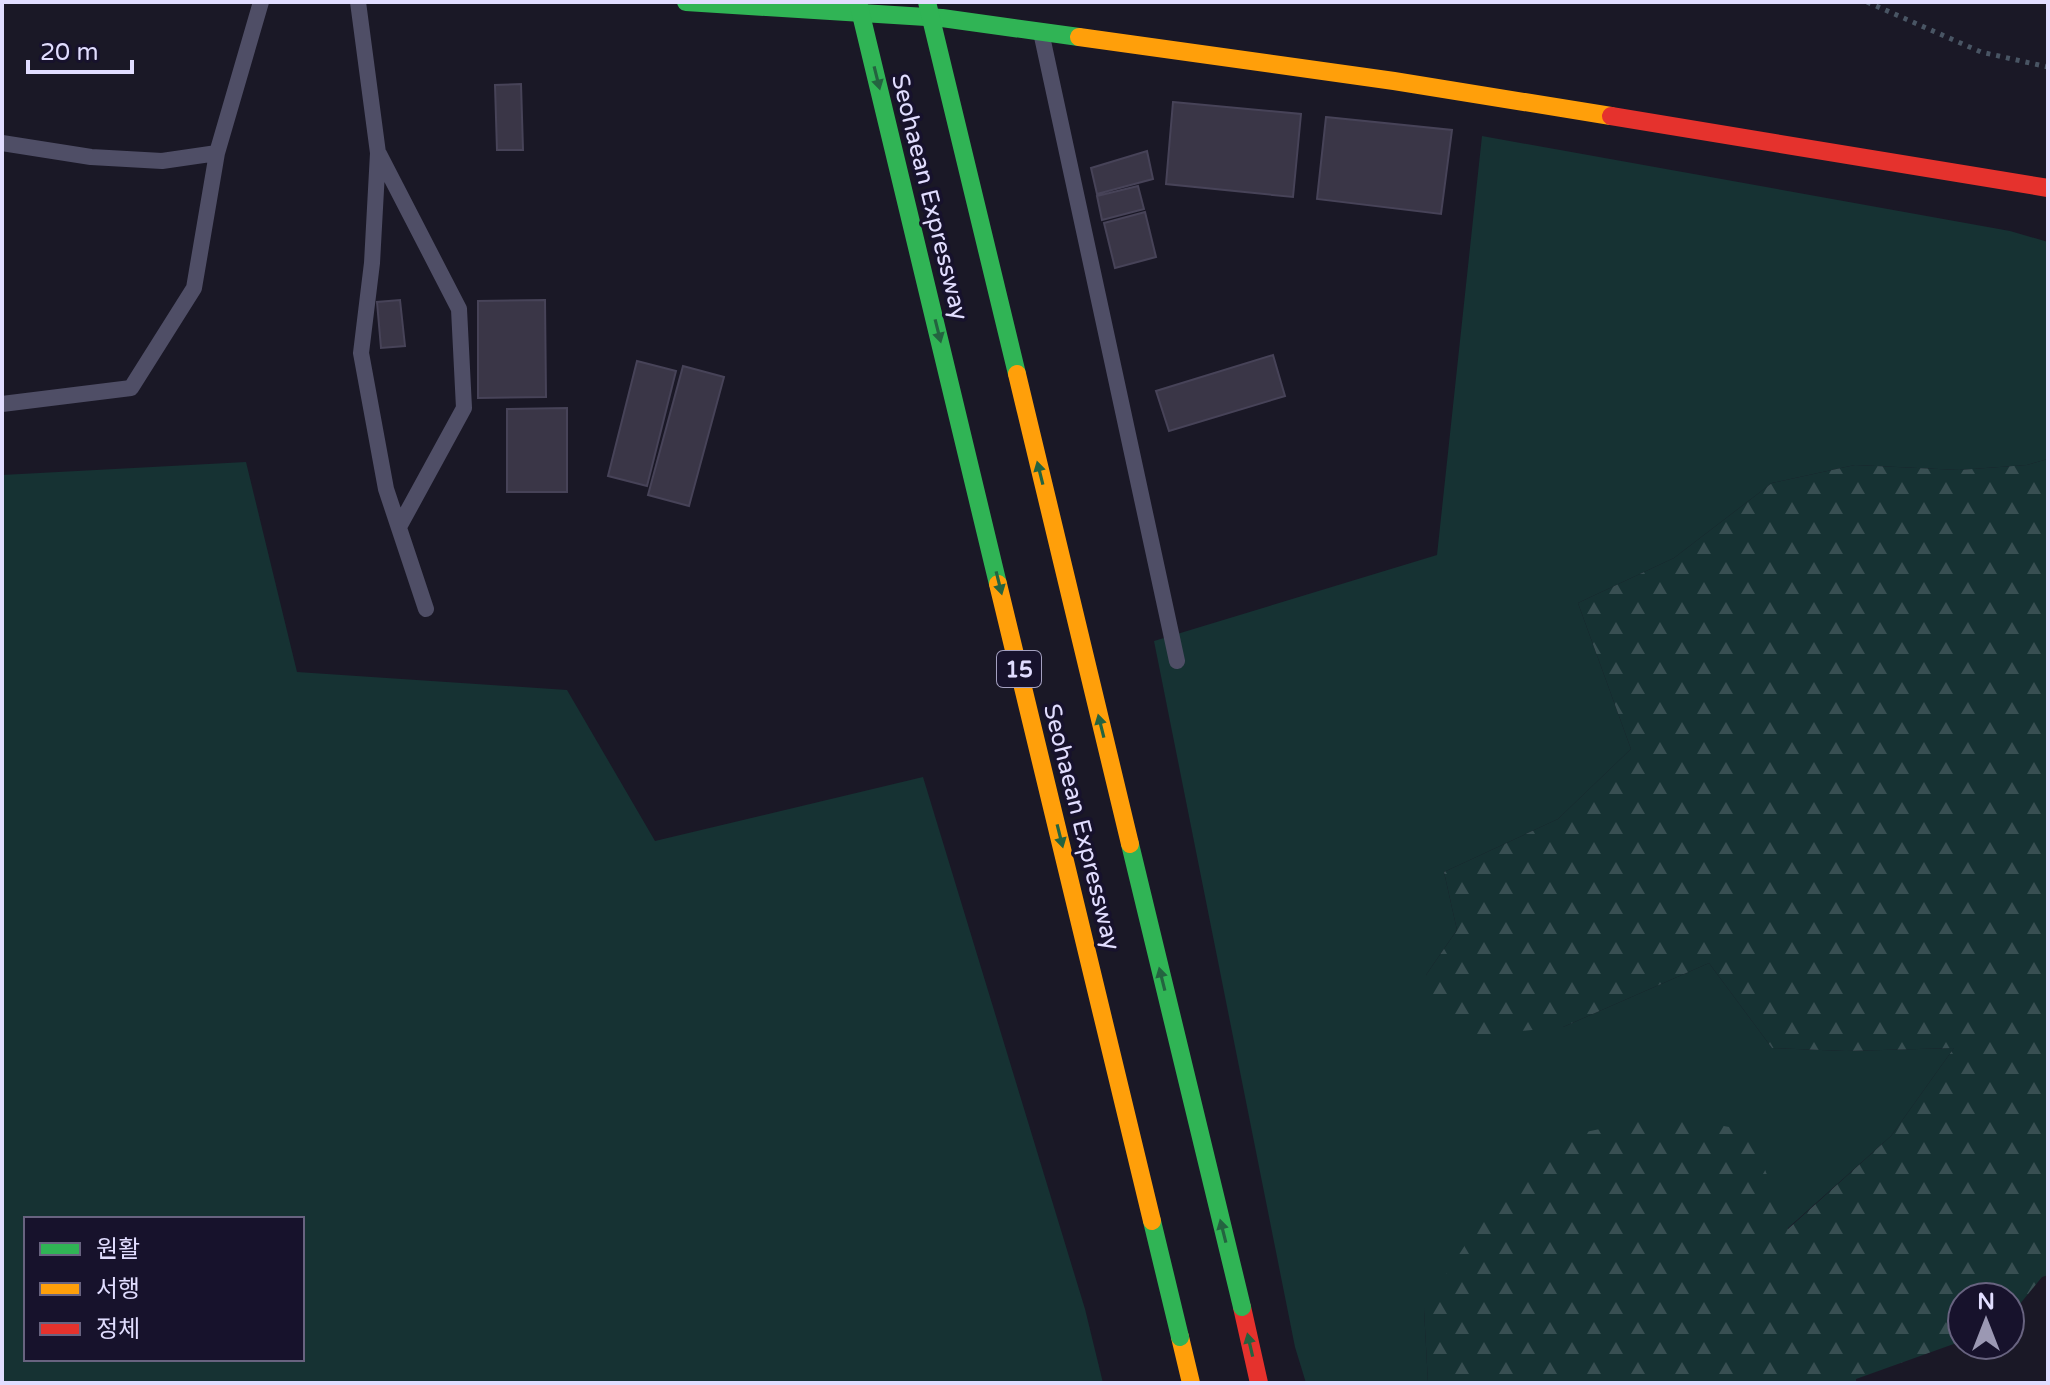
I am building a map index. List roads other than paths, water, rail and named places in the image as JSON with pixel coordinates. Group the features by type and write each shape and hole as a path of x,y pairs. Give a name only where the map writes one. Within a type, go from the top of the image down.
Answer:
{"main road":[{"path":"686,2 942,18 1040,31 1410,83 2048,188"},
{"name":"Seohaean Expressway","path":"858,2 1191,1383"},
{"name":"Seohaean Expressway","path":"927,2 1259,1383"}],"lane":[{"path":"2,404 131,388 194,288 217,153 261,2"},
{"path":"358,2 378,153 372,263 361,353 386,489 426,609"},
{"path":"1040,31 1177,661"},
{"path":"2,143 91,157 162,161 217,153"},
{"path":"378,153 459,309 462,352 464,408 399,527"}]}
